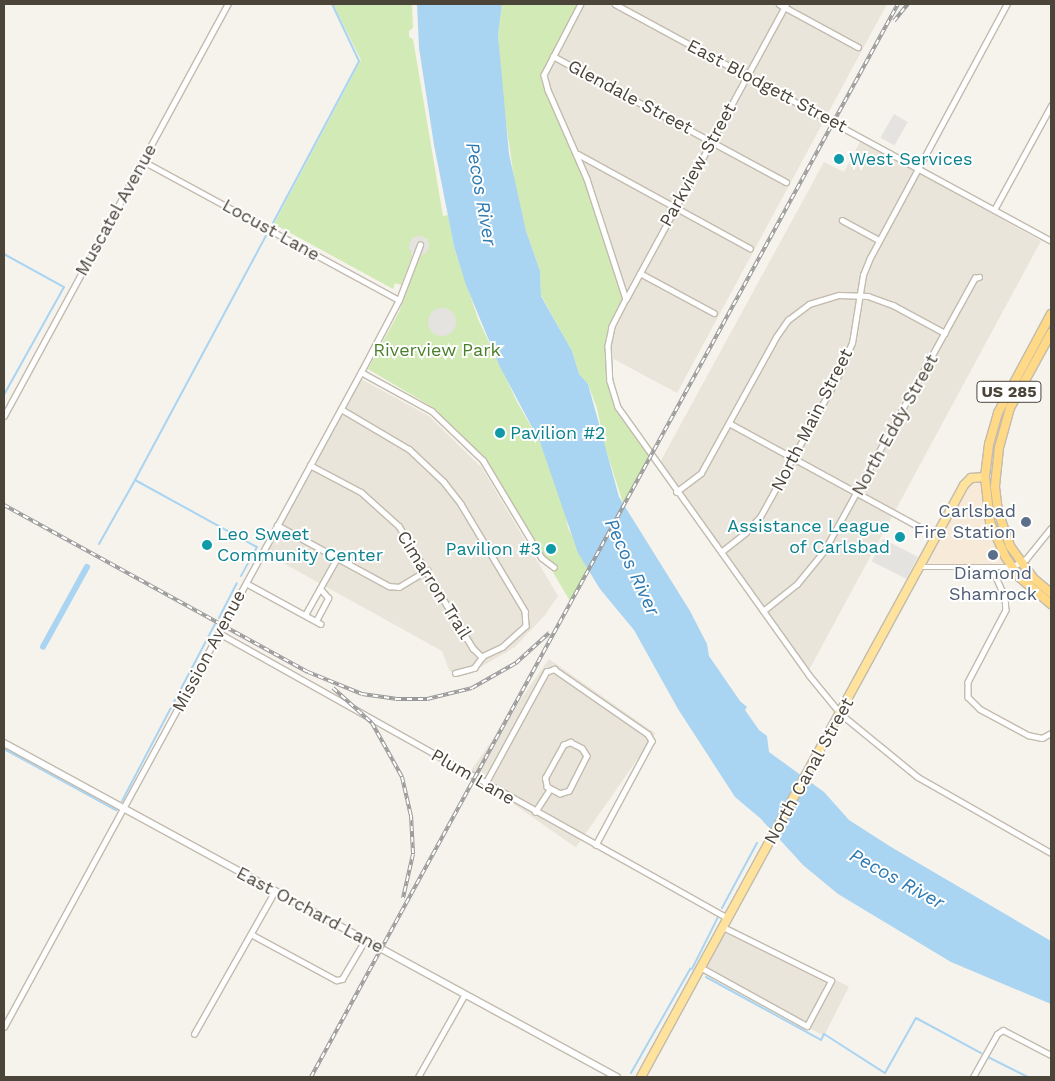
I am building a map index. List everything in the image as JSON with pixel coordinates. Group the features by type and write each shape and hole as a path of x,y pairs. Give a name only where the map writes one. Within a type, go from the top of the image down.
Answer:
{"highway":[{"name":"US 285","path":"1051,314 998,413 989,444 985,477 990,522 1012,567 1051,604"},
{"name":"US 285","path":"1051,333 1010,408 997,460 998,511 1006,537 1021,563 1051,593"},
{"path":"985,477 997,460"}],"main road":[{"name":"North Canal Street","path":"642,1077 967,481 985,477"}],"street":[{"name":"Muscatel Avenue","path":"4,416 228,4"},
{"path":"581,4 545,71 546,86 578,154 626,299"},
{"name":"East Blodgett Street","path":"616,4 1051,242"},
{"path":"779,4 785,5 858,47"},
{"name":"North Main Street","path":"721,552 745,534 760,517 847,358 858,320 865,269 878,240 1006,4"},
{"name":"Parkview Street","path":"785,5 612,327 608,346 612,393 628,424 676,492 841,714 918,777 1051,853"},
{"name":"Glendale Street","path":"553,56 786,182"},
{"path":"994,210 1051,106"},
{"path":"578,154 750,248"},
{"name":"Locust Lane","path":"142,161 399,300"},
{"path":"842,220 878,240"},
{"name":"Mission Avenue","path":"4,1027 361,372 399,300 420,245"},
{"path":"640,273 714,313"},
{"name":"North Eddy Street","path":"763,611 789,591 811,568 857,493 975,278 979,277"},
{"path":"676,492 701,473 788,320 823,299 860,295 893,305 945,334"},
{"path":"361,372 432,411 483,460 542,558 554,567"},
{"path":"340,409 409,449 444,482 461,504 525,611 528,621 523,629 503,647 482,657 474,668 456,673"},
{"path":"729,423 936,536"},
{"name":"Cimarron Trail","path":"310,465 361,492 382,508 403,531 473,648 482,657"},
{"path":"278,525 393,587 427,570"},
{"path":"920,567 1012,567 1021,563 1043,541 1051,528"},
{"path":"305,615 337,558"},
{"path":"992,568 1006,606 968,682 968,697 980,709 1028,735 1038,738 1051,734"},
{"path":"246,583 321,624"},
{"path":"316,621 328,598 320,589"},
{"name":"Plum Lane","path":"219,634 535,812 729,918"},
{"path":"485,784 546,672 554,669 648,734 652,740 596,845"},
{"path":"570,742 582,748 587,754 586,760 569,790 560,794 550,789 545,778 563,745 570,742"},
{"name":"East Orchard Lane","path":"4,743 617,1077"},
{"path":"535,812 550,789"},
{"path":"194,1034 275,892"},
{"path":"702,968 807,1026 830,981 724,928"},
{"path":"252,934 336,980 342,979 365,940"},
{"path":"418,1077 465,994"},
{"path":"973,1077 997,1034 1003,1030 1051,1055"}],"shaded area":[{"path":"581,4 887,4 677,393 608,356 544,75"},
{"path":"894,114 908,122 894,145 880,137"},
{"path":"861,140 1041,241 809,670 659,464 824,162 844,172"},
{"path":"419,236 426,239 429,246 426,253 419,256 412,253 409,246 412,239"},
{"path":"442,308 452,312 456,322 452,332 442,336 432,332 428,322 432,312"},
{"path":"361,379 429,416 482,468 558,596 545,615 515,647 474,671 457,677 449,670 442,651 265,553"},
{"path":"985,477 987,506 1012,567 920,567 964,485"},
{"path":"883,539 918,557 906,579 872,561"},
{"path":"549,659 655,734 576,847 469,773"},
{"path":"726,924 849,987 824,1036 701,973"}],"green space":[{"name":"Riverview Park","path":"333,4 412,4 413,28 409,31 409,37 413,39 443,216 448,215 454,246 478,319 517,402 540,442 564,503 568,528 589,569 570,601 486,459 434,408 368,369 399,312 419,257 428,249 427,239 419,236 412,240 412,256 401,285 395,283 393,289 274,224 361,60"},
{"path":"502,4 581,4 545,71 546,85 578,153 626,299 616,318 608,356 615,400 651,456 624,506 605,447 597,408 588,384 579,374 572,351 541,295 540,271 526,231 515,185 503,102 498,35"}],"water":[{"name":"Pecos River","path":"417,4 502,4 498,35 509,154 526,231 540,271 541,296 572,351 579,374 588,384 619,497 690,611 707,644 709,656 740,701 747,707 745,710 759,730 767,736 769,752 824,792 849,820 891,847 1051,941 1051,1004 951,962 838,894 803,865 760,818 735,797 678,709 634,630 600,589 578,553 540,442 500,367 466,285 454,246 434,145 419,48"}],"waterway":[{"path":"273,223 359,61 332,4"},
{"path":"135,480 266,236"},
{"path":"4,254 64,287 4,395"},
{"path":"99,544 135,480 257,547 241,576"},
{"path":"43,647 87,567"},
{"path":"219,618 237,583"},
{"path":"122,801 215,624"},
{"path":"4,749 116,810"},
{"path":"722,908 757,843"},
{"path":"692,969 718,917"},
{"path":"631,1073 690,969"},
{"path":"706,977 821,1040 824,1034 885,1073 916,1018 981,1053"},
{"path":"988,1057 1028,1077"}],"railway":[{"path":"311,1077 898,4"},
{"path":"894,21 908,4"},
{"path":"4,505 308,672 362,694 396,699 427,699 472,688 516,663 549,633"},
{"path":"333,688 372,723 402,777 411,815 413,854 403,898"}],"place":[{"name":"West Services","path":"839,159"},
{"name":"Pavilion #2","path":"500,433"},
{"name":"Carlsbad Fire Station","path":"1026,522"},
{"name":"Assistance League of Carlsbad","path":"900,537"},
{"name":"Leo Sweet Community Center","path":"207,545"},
{"name":"Pavilion #3","path":"551,549"},
{"name":"Diamond Shamrock","path":"993,555"}]}
